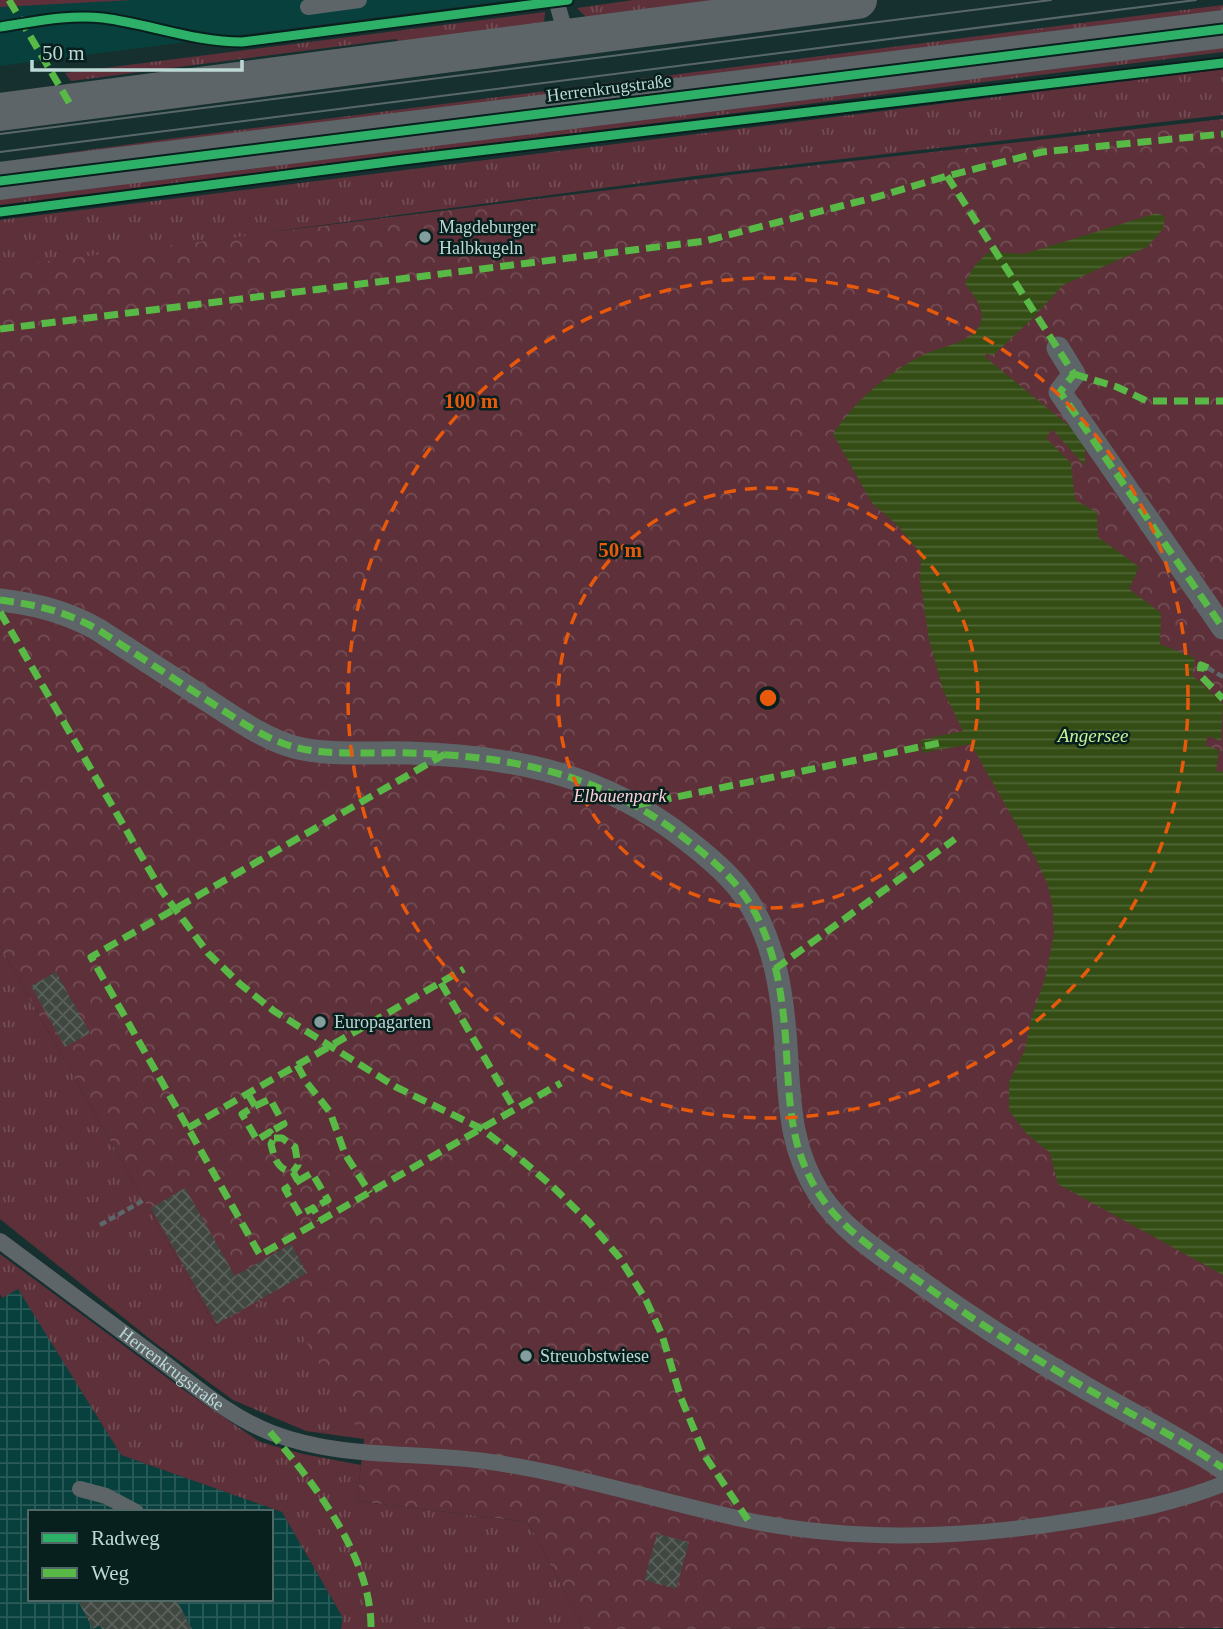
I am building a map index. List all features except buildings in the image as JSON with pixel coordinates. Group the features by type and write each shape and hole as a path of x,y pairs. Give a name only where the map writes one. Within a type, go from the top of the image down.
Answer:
{"street":[{"path":"0,112 858,0"},
{"name":"Herrenkrugstraße","path":"0,181 1223,29"},
{"path":"1058,348 1074,374 1060,391 1223,628"},
{"path":"0,600 46,607 73,616 249,727 294,747 332,751 445,754 537,768 602,788 656,817 727,875 745,896 761,926 772,957 782,1009 796,1146 809,1177 834,1214 951,1304 1083,1387 1223,1468"}],"lane":[{"path":"308,7 359,0"},
{"path":"556,0 566,38"},
{"name":"Herrenkrugstraße","path":"0,1241 191,1383 248,1420 293,1440 363,1452 491,1462 580,1479 748,1520 829,1531 896,1535 947,1535 1048,1525 1121,1513 1223,1484"},
{"path":"80,1489 98,1493 131,1510"}],"path":[{"path":"1208,668 1223,677"},
{"path":"100,1225 144,1200"}],"shaded area":[{"path":"0,0 511,0 0,66"},
{"path":"18,1288 121,1455 282,1512 343,1618 341,1629 0,1629 0,1299"}],"green space":[{"path":"0,0 133,0 0,7"},
{"path":"633,0 715,0 587,18 577,8"},
{"path":"1223,5 1223,13 0,162 168,139"},
{"path":"545,12 544,23 399,42 396,39 71,81 65,73"},
{"path":"1223,43 1223,52 0,205 0,196"},
{"path":"1223,69 1223,115 695,176 262,233 756,172 0,323 0,220"},
{"name":"Elbauenpark","path":"1223,119 1223,1628 584,1629 528,1522 357,1501 364,1439 277,1293 215,1326 0,946 0,267 756,172"},
{"path":"0,946 215,1326 294,1280 364,1439 306,1431 233,1400 155,1343 0,1219"},
{"path":"0,1254 181,1388 260,1442 303,1454 361,1465 357,1501 528,1522 584,1629 341,1629 343,1618 282,1512 121,1455 18,1289 2,1298"}],"water":[{"name":"Angersee","path":"1157,213 1165,217 1163,229 1147,247 1063,285 1033,318 992,356 987,353 984,356 1085,439 1085,466 1052,429 1046,438 1071,463 1075,500 1097,512 1098,537 1139,567 1129,589 1161,613 1160,644 1195,658 1192,675 1223,704 1221,741 1208,736 1205,745 1219,750 1216,771 1223,772 1223,1275 1058,1184 1050,1153 1026,1133 1009,1110 1009,1082 1025,1050 1031,1019 1045,979 1054,934 1048,885 971,744 922,753 920,740 963,731 943,690 929,639 918,550 896,524 872,503 833,434 872,389 896,371 921,356 964,340 977,329 981,322 981,311 965,283 973,268 986,254 1024,254"}],"tram line":[{"path":"0,134 1051,0"},
{"path":"0,152 1196,0"}],"marked path":[{"path":"9,0 70,104"},
{"path":"0,329 705,241 1042,152 1223,134"},
{"path":"947,176 1074,374 1060,392 1223,628"},
{"path":"1074,374 1117,387 1147,401 1223,401"},
{"path":"0,600 50,610 85,623 249,726 294,747 320,752 447,755 521,764 590,785 624,799 656,818 695,846 727,875 738,887 762,926 776,970 784,1017 794,1130 810,1178 828,1207 876,1251 978,1322 1223,1468"},
{"path":"0,612 161,890 208,953 240,984 274,1011 396,1087 482,1129 552,1186 589,1222 619,1257 646,1300 662,1335 681,1398 705,1456 748,1520"},
{"path":"1208,668 1201,665 1200,675 1223,699"},
{"path":"637,805 939,743"},
{"path":"445,754 91,957 260,1255 561,1083"},
{"path":"775,969 955,839"},
{"path":"188,1128 464,969"},
{"path":"441,983 515,1110"},
{"path":"297,1065 307,1083 330,1112 345,1154 370,1193"},
{"path":"248,1094 255,1106 242,1114 257,1140 270,1132 274,1138 271,1144 277,1162 283,1169 293,1172 298,1181 285,1189 300,1215 313,1208 320,1220"},
{"path":"255,1106 270,1099 284,1124 270,1132"},
{"path":"274,1138 282,1138 295,1147 298,1165 293,1172"},
{"path":"298,1181 312,1173 328,1200 313,1208"},
{"path":"270,1432 305,1475 338,1523 362,1576 369,1602 371,1629"}],"cycle path":[{"path":"0,27 51,19 90,17 207,39 242,42 568,0"},
{"path":"0,181 1223,29"},
{"path":"0,212 403,160 1223,63"}],"place":[{"name":"Magdeburger Halbkugeln","path":"425,237"},
{"name":"Europagarten","path":"320,1022"},
{"name":"Streuobstwiese","path":"526,1356"}]}
